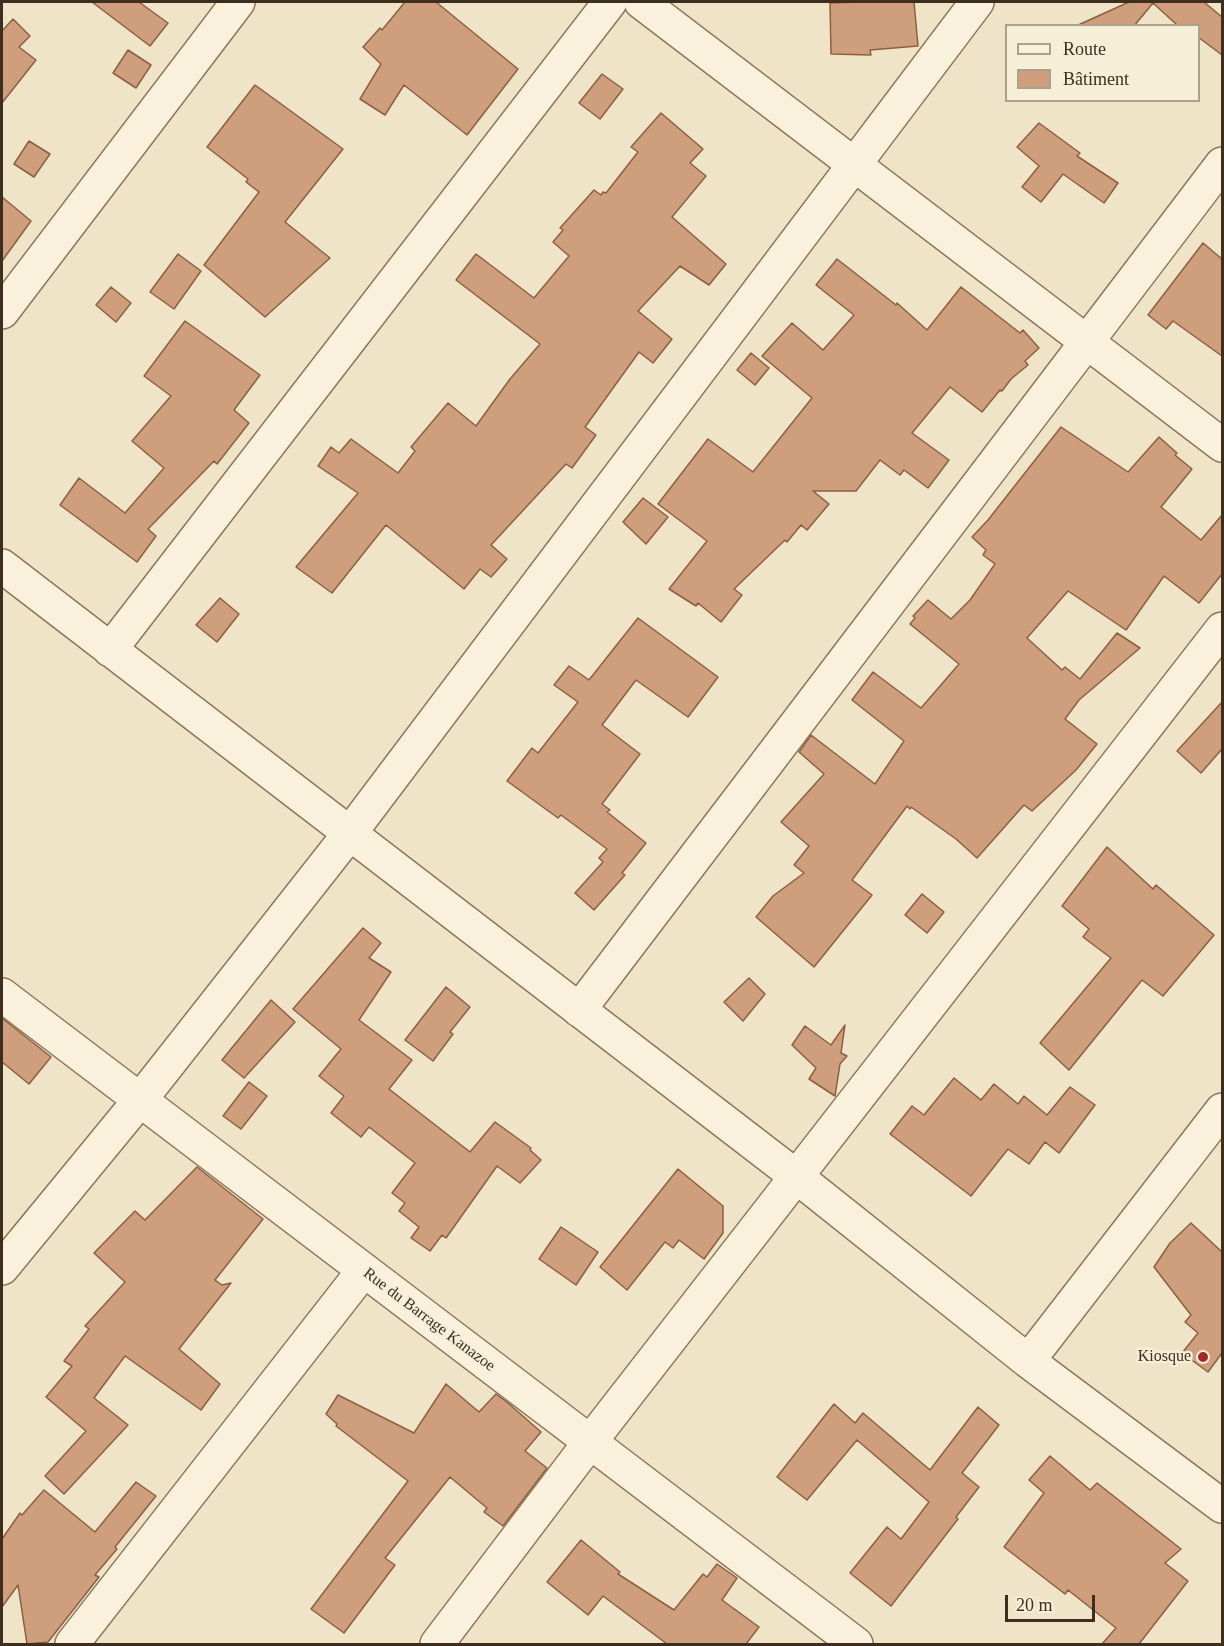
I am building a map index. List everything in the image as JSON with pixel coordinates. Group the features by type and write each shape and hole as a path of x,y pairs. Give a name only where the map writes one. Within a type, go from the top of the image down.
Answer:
{"street":[{"path":"2,312 238,2"},
{"path":"110,650 610,2"},
{"path":"641,2 1222,445"},
{"path":"2,1268 140,1100 350,833 977,2"},
{"path":"579,1010 1222,164"},
{"path":"2,566 796,1177 1028,1361 1222,1506"},
{"path":"437,1644 590,1442 1222,629"},
{"name":"Rue du Barrage Kanazoe","path":"2,995 590,1442 823,1635 856,1644"},
{"path":"1028,1361 1222,1110"},
{"path":"72,1644 364,1270"}],"building":[{"path":"92,2 139,2 168,23 150,46"},
{"path":"405,2 436,2 518,69 467,135 404,85 385,115 360,99 381,64 363,47 380,28 382,30"},
{"path":"914,2 918,46 870,50 871,55 831,54 830,3"},
{"path":"1129,2 1204,2 1222,17 1222,55 1200,38 1200,24 1176,24 1153,3 1136,24 1080,24"},
{"path":"13,19 30,36 19,47 36,60 2,103 2,31"},
{"path":"128,50 151,65 136,88 113,73"},
{"path":"602,74 623,89 600,119 579,103"},
{"path":"255,85 343,149 285,222 330,258 265,317 204,265 259,192 246,182 248,179 207,147"},
{"path":"661,113 703,149 690,163 706,176 672,217 726,264 709,285 680,266 638,311 672,339 653,363 639,352 585,427 596,435 572,468 566,464 491,545 507,559 491,577 480,569 464,589 386,525 332,593 296,567 358,493 318,466 331,447 339,453 351,439 398,473 415,451 411,447 448,403 476,426 510,379 540,344 456,280 476,254 534,298 569,256 553,242 563,230 560,228 594,190 601,195 603,192 606,193 638,152 631,147"},
{"path":"1039,123 1080,153 1077,156 1118,183 1104,203 1063,174 1041,202 1022,187 1039,166 1017,147"},
{"path":"29,141 50,154 34,177 14,164"},
{"path":"2,197 31,221 2,261"},
{"path":"1203,243 1222,259 1222,356 1173,321 1166,329 1148,315"},
{"path":"178,254 201,271 174,309 150,292"},
{"path":"837,259 896,305 897,303 927,330 961,287 1020,333 1023,330 1039,348 1025,361 1028,365 1011,379 1002,391 1000,390 982,412 950,387 912,433 949,460 928,488 904,470 900,475 880,460 856,491 813,491 829,504 807,530 801,525 787,542 785,540 734,589 742,595 721,622 698,603 696,606 669,589 707,541 658,504 708,439 753,472 812,398 762,356 792,323 823,350 854,315 816,285"},
{"path":"111,287 131,303 116,322 96,305"},
{"path":"185,321 260,375 234,410 249,423 217,464 214,461 148,529 156,536 137,562 60,505 79,478 125,513 164,468 132,441 171,396 144,376"},
{"path":"751,353 769,368 755,385 737,370"},
{"path":"1061,427 1128,472 1159,437 1177,453 1175,455 1192,469 1161,507 1201,540 1222,515 1222,574 1199,603 1164,576 1126,630 1068,591 1027,638 1062,670 1065,667 1080,679 1117,633 1140,648 1079,700 1065,719 1097,744 1076,770 1032,811 1024,805 977,858 956,839 907,806 852,880 872,895 814,967 756,917 773,896 804,873 794,865 809,846 781,822 824,774 799,752 811,735 875,784 904,741 852,700 873,672 921,708 959,664 910,624 915,618 913,616 928,600 951,619 970,600 995,564 983,555 986,550 972,537"},
{"path":"643,498 668,517 646,544 623,522"},
{"path":"220,598 239,614 217,642 196,625"},
{"path":"638,618 718,677 688,717 636,680 602,725 640,754 602,804 610,810 607,812 646,843 622,873 625,875 594,910 575,893 603,862 599,858 607,849 561,815 558,818 507,781 532,748 538,753 578,702 554,685 569,666 589,680"},
{"path":"1222,702 1222,749 1201,773 1177,751"},
{"path":"1107,847 1153,889 1156,885 1214,935 1163,996 1142,980 1069,1070 1040,1043 1111,958 1083,937 1089,929 1062,906"},
{"path":"922,894 944,912 927,933 905,915"},
{"path":"363,928 381,943 369,958 391,972 359,1020 412,1060 389,1089 470,1152 495,1122 531,1148 530,1150 541,1160 520,1183 497,1166 446,1238 442,1235 430,1251 411,1238 419,1227 399,1211 405,1203 392,1193 415,1163 369,1127 361,1137 331,1113 344,1096 319,1076 341,1049 293,1009"},
{"path":"749,978 765,994 743,1021 724,1002"},
{"path":"446,987 470,1007 450,1032 453,1034 433,1061 405,1040"},
{"path":"271,1000 295,1022 244,1078 222,1060"},
{"path":"2,1018 51,1057 29,1084 2,1062"},
{"path":"845,1025 841,1053 847,1056 840,1064 835,1096 809,1079 816,1068 792,1045 805,1026 831,1045"},
{"path":"954,1078 981,1100 994,1084 1018,1104 1024,1096 1047,1115 1070,1087 1095,1105 1059,1153 1045,1142 1029,1164 1008,1149 971,1196 890,1134 912,1106 924,1115"},
{"path":"249,1082 267,1096 241,1129 223,1116"},
{"path":"197,1167 263,1219 215,1280 222,1285 231,1283 179,1349 220,1384 201,1410 125,1356 94,1398 128,1425 64,1494 45,1476 86,1431 46,1397 72,1366 64,1361 89,1329 85,1326 125,1282 94,1253 135,1211 145,1220"},
{"path":"678,1169 723,1206 723,1233 704,1259 679,1240 673,1248 665,1242 627,1290 600,1267"},
{"path":"1191,1223 1222,1252 1222,1353 1208,1372 1182,1353 1198,1333 1185,1322 1191,1315 1154,1267 1170,1243"},
{"path":"561,1227 598,1252 576,1285 539,1259"},
{"path":"446,1384 479,1412 496,1394 508,1403 541,1432 525,1451 547,1468 503,1526 484,1512 487,1508 450,1477 385,1558 395,1565 344,1633 311,1609 408,1481 336,1426 337,1424 326,1414 338,1395 414,1433"},
{"path":"834,1404 855,1423 863,1413 930,1470 978,1407 999,1425 962,1473 979,1487 956,1517 958,1519 891,1606 850,1573 887,1527 901,1539 929,1502 857,1440 807,1500 777,1477"},
{"path":"1050,1456 1090,1490 1097,1483 1181,1549 1165,1563 1188,1581 1139,1644 1102,1644 1116,1628 1068,1590 1065,1594 1004,1547 1044,1493 1029,1480"},
{"path":"136,1482 156,1496 115,1547 117,1549 95,1575 99,1577 48,1642 27,1644 18,1585 2,1607 2,1539 20,1513 22,1515 44,1490 95,1532"},
{"path":"581,1540 620,1572 618,1574 674,1610 703,1574 707,1577 717,1564 737,1578 722,1600 759,1627 746,1644 667,1644 603,1596 588,1615 547,1582"}],"place":[{"name":"Kiosque","path":"1203,1357"}]}
